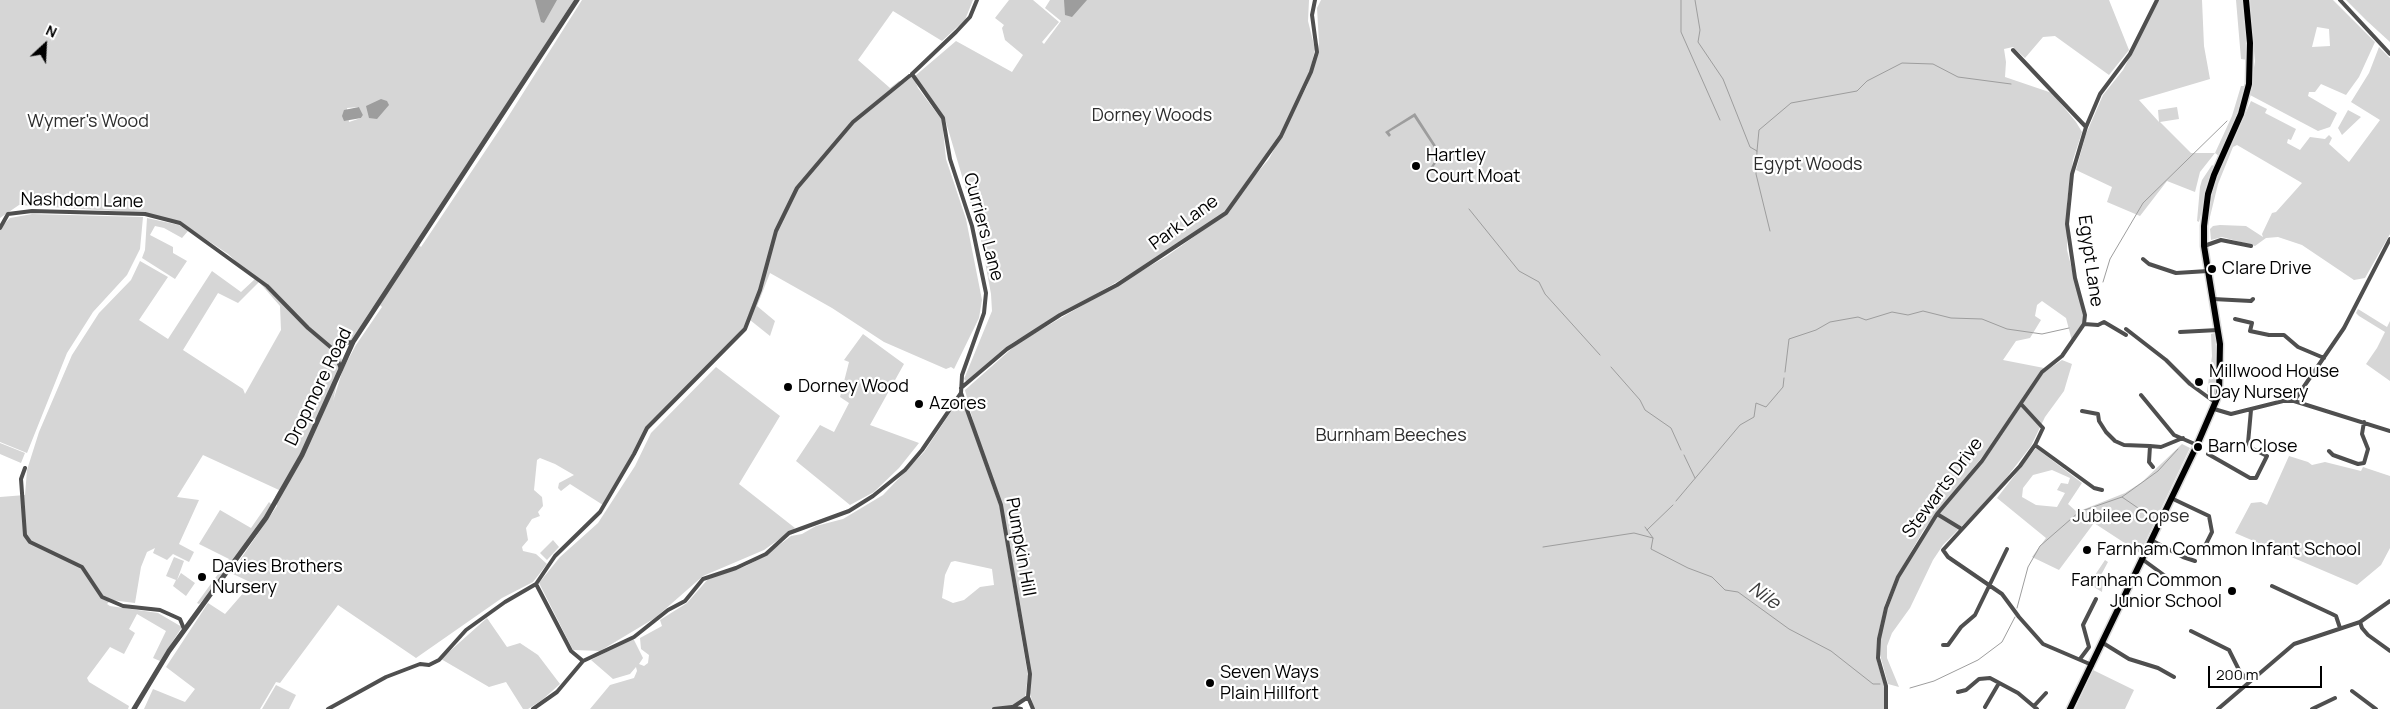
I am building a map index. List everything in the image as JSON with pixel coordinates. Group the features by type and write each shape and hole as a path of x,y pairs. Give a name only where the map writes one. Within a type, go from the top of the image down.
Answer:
{"main road":[{"path":"2070,709 2215,406 2221,361 2218,330 2204,246 2204,226 2208,194 2214,175 2241,114 2250,84 2250,43 2246,0"}],"street":[{"name":"Dropmore Road","path":"134,709 184,629 266,518 302,455 353,342 577,0"},
{"path":"328,709 386,677 420,664 429,664 438,660 466,630 505,602 536,584 555,556 600,512 647,428 745,329 760,290 776,231 797,188 853,122 912,74 970,18 977,0"},
{"name":"Park Lane","path":"961,388 1007,349 1060,315 1117,285 1226,213 1281,136 1311,72 1317,52 1316,32 1312,15 1315,0"},
{"name":"Egypt Lane","path":"2021,404 2042,372 2062,356 2084,324 2084,315 2075,278 2067,224 2072,174 2086,127 2100,94 2130,54 2157,0"},
{"path":"2340,0 2390,54"},
{"path":"2013,50 2086,127"},
{"name":"Curriers Lane","path":"912,74 943,118 950,159 972,226 986,293 984,313 962,375 961,393"},
{"name":"Nashdom Lane","path":"0,228 8,214 32,211 145,214 180,223 267,286 308,328 334,350 342,369"},
{"path":"2294,401 2358,304 2372,271 2390,239"},
{"path":"2204,246 2221,240 2251,246"},
{"path":"2143,259 2149,264 2176,273 2208,270"},
{"path":"2213,299 2251,301 2253,299"},
{"path":"2235,319 2252,323 2250,331 2284,336 2298,347 2324,358"},
{"path":"2084,324 2098,325 2104,322 2126,335"},
{"path":"2126,329 2155,351 2215,406 2232,414 2283,401 2294,401 2390,431"},
{"path":"2180,332 2218,330"},
{"path":"334,350 346,343 353,342"},
{"path":"533,709 557,692 583,661 634,636 668,610 685,601 703,579 736,568 766,554 789,533 849,511 874,496 910,463 961,393"},
{"name":"Pumpkin Hill","path":"961,393 1001,505 1030,674 1028,697 1033,709"},
{"path":"2141,395 2174,435 2197,445"},
{"path":"2021,404 2043,428 2035,445 2020,466 1960,528 1943,550 1948,557 1991,584 2002,594 2043,644 2092,665"},
{"name":"Stewarts Drive","path":"1886,709 1886,686 1878,658 1882,621 1898,577 1937,514 1982,461 2021,404"},
{"path":"2082,411 2098,414 2103,410"},
{"path":"2208,454 2250,478 2256,478 2268,455 2251,448 2248,443 2251,410"},
{"path":"2098,414 2099,421 2106,432 2123,447 2161,446 2183,438"},
{"path":"2329,451 2333,455 2358,464 2364,463 2368,449 2362,434 2364,422"},
{"path":"2035,445 2094,488 2102,490"},
{"path":"2150,446 2149,462 2153,467"},
{"path":"25,468 21,479 25,535 30,542 82,567 102,597 123,606 160,610 189,622"},
{"path":"2171,498 2209,516 2212,532 2205,546"},
{"path":"1937,514 1960,528"},
{"path":"2151,540 2182,557 2195,561"},
{"path":"1943,645 1948,645 1961,627 1975,615 2007,550"},
{"path":"2142,559 2172,581 2177,581"},
{"path":"536,584 571,651 583,661"},
{"path":"2272,586 2336,616 2340,628"},
{"path":"2080,659 2089,647 2083,625 2094,601 2087,600"},
{"path":"2218,709 2294,644 2360,622 2390,601"},
{"path":"180,619 184,629"},
{"path":"2360,622 2368,635 2390,651"},
{"path":"2191,631 2229,650 2239,670 2249,682"},
{"path":"2103,643 2129,659 2158,668 2174,677"},
{"path":"1958,692 1966,690 1978,679 1984,678 2018,693 2036,708 2046,693"},
{"path":"1985,708 1999,683"},
{"path":"2352,691 2376,709"},
{"path":"1012,707 1028,697"},
{"path":"2312,709 2320,707 2335,698"},
{"path":"994,709 1012,707 1021,709"}],"green space":[{"name":"Wymer's Wood","path":"0,0 574,0 352,341 336,343 342,360 333,401 343,369 356,345 382,307 380,305 418,244 421,247 506,120 582,0 973,0 965,20 942,41 893,11 858,60 890,88 899,81 904,83 913,76 918,88 942,120 946,159 966,219 982,300 979,318 954,369 951,367 946,369 884,342 832,308 770,273 757,306 775,321 770,336 750,320 735,341 647,428 603,505 570,484 561,491 558,488 559,483 574,475 555,464 540,458 537,460 534,490 542,497 543,506 538,512 540,516 532,519 526,528 528,540 522,547 523,551 536,554 547,564 533,582 502,598 416,658 338,605 280,683 276,682 260,709 144,709 153,689 185,702 195,689 166,667 208,603 225,614 252,583 231,573 277,506 275,497 279,490 203,455 177,497 199,500 179,544 194,552 189,562 173,554 167,560 153,553 155,548 147,552 141,567 135,603 111,600 107,604 158,613 182,627 160,661 153,658 166,631 137,614 129,629 135,633 124,654 110,647 87,678 89,682 129,706 128,709 0,709 0,497 25,495 27,470 39,432 72,355 99,313 131,280 140,261 168,277 139,320 168,339 212,271 241,292 255,279 228,254 180,222 145,213 19,205 0,218","holes":["359,107 363,115 361,118 349,122 347,108","259,282 280,306 281,330 245,394 243,389 183,350 218,293 238,303"]},
{"name":"Dorney Woods","path":"1009,0 1033,0 1059,22 1042,42 1044,44 1061,21 1045,8 1050,0 1309,0 1308,21 1315,49 1310,71 1282,131 1224,213 1163,255 1012,343 967,382 964,379 992,311 991,294 981,240 945,119 915,76 956,41 1012,72 1023,55 1005,40 1002,28 1004,25 995,18"},
{"name":"Burnham Beeches","path":"1321,0 2109,0 2129,50 2109,75 2055,36 2043,37 2025,58 2013,47 2004,49 2006,62 2005,77 2052,93 2082,132 2073,160 2067,202 2067,250 2084,316 2083,323 2072,341 2066,318 2042,301 2037,305 2035,316 2041,320 2030,338 2016,341 2003,360 2044,368 1994,442 1923,531 1897,576 1885,604 1878,635 1877,661 1884,685 1885,709 1034,709 1030,693 1031,675 1001,502 981,451 965,390 1018,343 1167,256 1230,211 1246,186 1269,159 1307,86 1319,43 1317,8"},
{"path":"2159,0 2202,0 2204,46 2210,79 2139,100 2159,122 2158,110 2177,107 2179,119 2160,122 2191,153 2215,153 2200,172 2195,192 2167,181 2140,216 2107,202 2112,187 2076,170 2086,134 2103,95 2123,70"},
{"path":"2236,0 2243,0 2248,60 2241,59"},
{"path":"2249,0 2333,0 2375,42 2359,77 2346,95 2321,84 2315,92 2309,92 2308,96 2337,113 2330,127 2318,131 2250,95 2255,61","holes":["2317,27 2329,29 2330,46 2312,47"]},
{"path":"2346,0 2390,0 2390,42 2367,21"},
{"path":"2379,47 2390,58 2390,234 2365,278 2354,280 2302,245 2278,237 2266,238 2255,246 2222,237 2211,240 2210,229 2213,226 2220,225 2246,226 2263,237 2262,234 2272,213 2276,212 2302,183 2237,145 2233,147 2218,184 2208,225 2207,215 2212,188 2251,101 2267,109 2265,113 2296,129 2291,140 2288,139 2287,143 2300,150 2310,137 2325,139 2329,135 2332,138 2329,144 2349,162 2380,120 2351,102 2369,73"},
{"path":"2241,86 2246,86 2238,117 2219,156 2215,153 2232,116"},
{"path":"2348,110 2361,117 2342,135 2338,128"},
{"path":"2212,165 2215,167 2199,222 2197,221 2200,187 2202,180"},
{"path":"32,214 143,217 140,249 127,275 93,312 67,353 27,453 0,442 0,228 10,218"},
{"path":"147,218 179,225 188,231 182,238 164,228 155,226 150,235 173,247 173,253 187,261 175,279 142,258 145,250"},
{"path":"2358,309 2387,327 2390,321 2390,381 2366,364 2385,332 2359,316 2356,313"},
{"path":"2215,333 2218,377 2216,397 2213,398 2207,392 2212,356 2211,334"},
{"path":"863,334 904,364 870,425 919,443 899,468 874,492 850,505 796,461 820,425 834,432 849,403 840,397 849,362 844,360"},
{"path":"2062,360 2072,364 2064,391 2045,417 2031,446 1993,495 1943,545 1933,560 1910,608 1892,633 1887,646 1887,658 1899,687 1888,684 1879,651 1880,639 1886,614 1901,574 1939,514 1990,452 2044,372"},
{"path":"716,367 780,416 739,484 795,528 764,550 703,576 655,618 600,651 573,650 539,583 560,557 598,523 635,466 651,433"},
{"path":"956,404 965,408 1000,508 1028,676 1025,698 1012,706 993,709 590,709 610,685 634,678 637,671 636,667 630,674 613,679 591,660 633,638 643,658 639,664 644,666 648,663 649,655 641,649 640,638 662,626 660,620 687,603 708,579 746,566 766,555 791,536 802,534 816,526 843,519 883,495 924,452","holes":["955,561 992,569 994,585 980,587 964,600 953,603 942,598 945,575 951,562"]},
{"path":"0,443 25,453 21,463 0,454"},
{"name":"Jubilee Copse","path":"2182,444 2190,448 2140,553 2094,523 2059,570 2032,557 2046,538 1997,498 2036,448 2082,483 2068,504 2077,512 2125,493 2142,482","holes":["2052,470 2070,478 2068,484 2061,483 2057,490 2065,493 2057,507 2036,505 2022,497 2023,488 2033,475"]},
{"path":"2289,456 2312,465 2325,462 2361,471 2363,467 2390,476 2390,548 2381,565 2357,585 2235,533 2251,503 2261,502 2267,505"},
{"path":"269,502 272,505 264,518 207,596 199,604 197,603 229,559 199,544 220,510 251,528"},
{"path":"553,540 559,547 547,560 540,553"},
{"path":"174,557 184,561 177,580 181,573 195,583 186,596 173,586 176,580 166,576"},
{"path":"2105,560 2108,562 2101,575 2108,580 2103,580 2102,592 2089,584"},
{"path":"487,618 507,647 520,643 538,655 560,684 542,700 528,709 523,709 506,682 489,687 441,659"},
{"path":"2093,670 2134,690 2125,709 2075,709"},
{"path":"276,685 296,695 289,709 262,709"}],"shaded area":[{"path":"535,0 557,0 544,23 541,22"},
{"path":"1064,0 1087,0 1072,17 1065,15"},
{"path":"381,99 387,101 389,105 377,119 369,118 366,106"},
{"path":"359,107 363,115 361,118 344,121 342,116 344,110"},
{"path":"1415,113 1442,155 1426,177 1425,175 1439,155 1414,117 1389,132 1391,135 1389,137 1385,132"}],"waterway":[{"path":"1681,0 1681,32 1720,120"},
{"path":"1695,0 1700,30 1698,42 1723,79 1750,147 1757,151 1756,174 1770,231"},
{"path":"1757,151 1759,130 1791,103 1857,91 1867,81 1902,63 1933,64 1958,77 2011,84"},
{"path":"2103,282 2110,259 2143,203 2227,121"},
{"path":"1469,209 1519,271 1539,282 1545,294 1600,355"},
{"path":"1785,372 1789,339 1816,330 1830,322 1858,317 1866,320 1892,312 1908,315 1923,311 1951,318 1982,319 2007,329 2042,334 2069,328"},
{"path":"1611,367 1640,400 1645,410 1671,428 1681,450"},
{"path":"1676,501 1740,425 1754,417 1756,403 1766,407 1783,387 1784,378"},
{"path":"2122,497 2158,471 2178,449"},
{"path":"1684,455 1695,478"},
{"path":"2017,608 2028,567 2040,546 2079,512 2122,497 2154,519"},
{"path":"1647,530 1673,505"},
{"name":"Nile","path":"1645,527 1653,538 1651,549 1688,568 1712,577 1725,590 1738,592 1789,629 1831,651 1873,684 1880,684"},
{"path":"1543,547 1634,533 1653,538"},
{"path":"1910,688 1934,681 1978,660 2002,642 2015,617"}],"place":[{"name":"Hartley Court Moat","path":"1416,166"},
{"name":"Clare Drive","path":"2212,269"},
{"name":"Millwood House Day Nursery","path":"2199,382"},
{"name":"Dorney Wood","path":"788,387"},
{"name":"Azores","path":"919,404"},
{"name":"Barn Close","path":"2198,447"},
{"name":"Farnham Common Infant School","path":"2087,550"},
{"name":"Davies Brothers Nursery","path":"202,577"},
{"name":"Farnham Common Junior School","path":"2232,591"},
{"name":"Seven Ways Plain Hillfort","path":"1210,683"}],"park label":[{"name":"Egypt Woods","path":"1808,165"}]}
